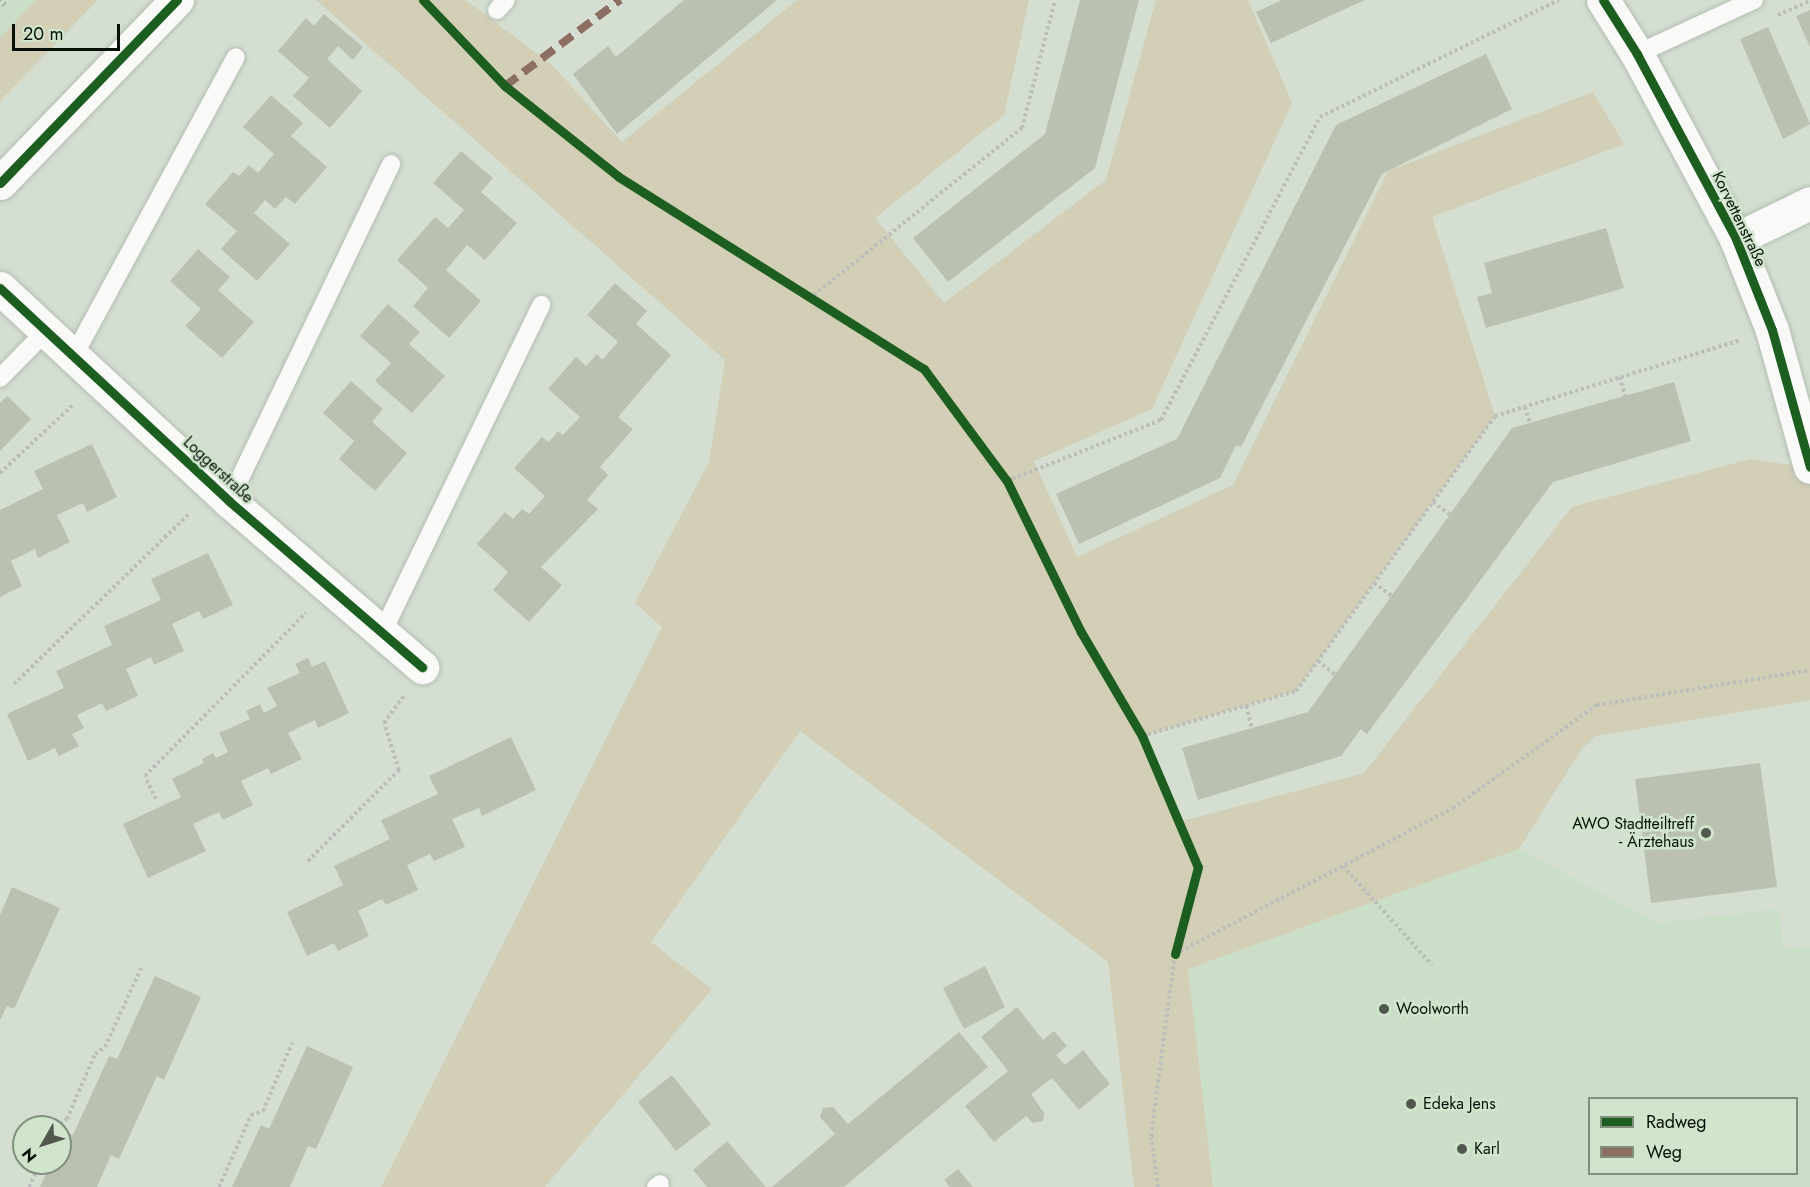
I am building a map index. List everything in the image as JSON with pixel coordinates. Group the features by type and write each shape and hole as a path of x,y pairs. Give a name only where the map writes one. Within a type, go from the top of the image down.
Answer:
{"street":[{"path":"0,183 177,0"},
{"name":"Korvettenstraße","path":"1603,0 1637,54 1736,238 1772,330 1810,467"},
{"path":"1736,238 1810,203"},
{"name":"Loggerstraße","path":"0,288 222,495 422,667"}],"lane":[{"path":"1637,54 1754,0"},
{"path":"73,357 236,57"},
{"path":"222,495 391,164"},
{"path":"382,633 541,306"},
{"path":"0,378 46,331"}],"path":[{"path":"814,295 1022,128 1055,0"},
{"path":"1007,481 1161,420 1320,117 1559,0"},
{"path":"1142,736 1296,691 1495,416 1772,330"},
{"path":"1620,377 1625,396"},
{"path":"0,473 99,380"},
{"path":"1525,406 1530,423"},
{"path":"14,684 222,495"},
{"path":"1432,502 1450,515"},
{"path":"1374,583 1392,596"},
{"path":"156,799 145,776 330,589"},
{"path":"1318,661 1335,675"},
{"path":"308,861 399,770 384,723 422,667"},
{"path":"1158,1187 1151,1136 1174,954 1453,808 1597,705 1810,670"},
{"path":"1246,706 1252,728"},
{"path":"1343,866 1432,965"},
{"path":"69,1115 142,966"},
{"path":"219,1187 250,1115 263,1111 292,1043"}],"shaded area":[{"path":"0,0 36,0 0,38"},
{"path":"36,0 98,0 0,101 0,38"},
{"path":"316,0 466,0 551,64 622,142 797,0 1029,0 1004,115 875,218 944,303 1106,180 1156,0 1248,0 1292,103 1152,409 1034,461 1077,557 1233,485 1388,171 1593,92 1624,144 1432,217 1495,416 1296,691 1142,736 1179,822 1364,773 1572,507 1750,459 1810,468 1810,700 1596,736 1581,750 1519,849 1188,969 1213,1187 1134,1187 1108,962 800,731 651,942 712,989 545,1187 381,1187 662,627 635,603 709,462 725,360"},
{"path":"1519,849 1657,923 1778,909 1784,950 1810,946 1810,1187 1213,1187 1188,969"}],"building":[{"path":"684,0 777,0 617,134 573,74 608,46 616,57"},
{"path":"1080,0 1139,0 1095,168 948,282 913,238 1045,134"},
{"path":"1282,0 1365,0 1271,43 1256,12"},
{"path":"1810,10 1810,47 1796,16"},
{"path":"324,14 363,47 353,60 338,46 327,59 362,91 330,128 293,96 309,78 278,51 306,18 314,26"},
{"path":"1768,27 1810,124 1783,139 1740,39"},
{"path":"1486,54 1512,109 1382,174 1241,447 1236,445 1220,478 1079,544 1056,494 1177,439 1336,125"},
{"path":"271,95 303,123 291,136 327,167 295,204 286,197 275,209 265,200 254,213 290,244 257,281 221,249 237,231 205,204 233,172 239,176 249,165 258,173 274,154 243,127"},
{"path":"461,151 493,178 481,192 517,223 485,260 467,245 446,270 481,301 449,338 413,306 428,288 397,260 435,217 448,228 464,210 433,183"},
{"path":"1606,228 1624,288 1486,328 1477,297 1492,293 1484,263"},
{"path":"198,249 230,277 218,290 254,322 222,358 185,326 201,309 170,281"},
{"path":"615,283 647,311 636,324 671,355 618,417 633,429 600,467 608,475 587,500 598,509 541,567 562,585 529,622 493,590 508,572 477,544 505,512 513,519 522,509 529,514 545,496 514,468 542,437 549,442 558,431 563,435 580,417 548,389 576,357 586,366 597,354 602,360 618,342 587,315"},
{"path":"388,304 420,332 409,344 445,376 412,413 375,381 391,363 360,336"},
{"path":"351,381 383,409 372,422 407,453 375,491 339,459 354,441 323,413"},
{"path":"1674,382 1691,441 1553,482 1367,734 1361,729 1341,756 1198,800 1182,748 1308,712 1512,428"},
{"path":"7,396 31,419 0,451 0,403"},
{"path":"92,444 117,497 87,512 83,503 57,515 70,542 38,558 35,549 11,561 22,586 0,597 0,510 43,489 34,471"},
{"path":"208,553 233,605 203,619 199,611 172,624 184,651 154,665 151,657 126,669 138,696 106,711 102,703 77,715 84,728 72,734 79,746 59,756 55,748 28,761 7,714 64,688 56,671 112,645 104,626 161,600 151,579"},
{"path":"308,658 312,667 325,661 349,713 318,728 315,720 288,733 302,759 271,774 268,768 241,781 253,805 223,820 219,812 193,824 206,851 148,878 123,824 181,797 172,779 204,763 202,759 213,753 216,758 228,752 219,733 250,719 246,711 260,704 264,713 277,706 267,688 300,673 295,664"},
{"path":"511,737 536,790 482,816 479,808 452,819 465,847 434,861 430,854 407,865 418,890 386,905 382,899 358,911 369,936 338,951 334,943 307,956 287,912 343,885 334,866 390,839 381,820 438,794 429,776"},
{"name":"AWO Stadtteiltreff - Ärztehaus","path":"1760,763 1777,887 1651,903 1635,779"},
{"path":"12,887 60,908 14,1009 7,1006 0,1020 0,915"},
{"path":"985,966 1005,1007 964,1029 943,988"},
{"path":"155,976 201,997 164,1080 157,1076 119,1159 111,1155 97,1187 40,1187 46,1175 72,1175 72,1134 109,1056 117,1059"},
{"path":"1017,1007 1043,1040 1054,1031 1067,1046 1056,1055 1065,1065 1083,1050 1110,1084 1079,1110 1052,1078 1031,1094 1044,1113 1043,1121 1033,1123 1026,1116 994,1142 965,1106 1008,1071 981,1037"},
{"path":"959,1032 988,1067 844,1187 772,1187 835,1134 820,1117 823,1108 833,1107 848,1124"},
{"path":"307,1046 353,1067 316,1149 308,1146 290,1187 232,1187 261,1125 269,1129"},
{"path":"672,1075 711,1124 676,1151 638,1102"},
{"path":"727,1141 766,1187 707,1187 693,1170"},
{"path":"958,1169 973,1187 950,1187 944,1180"}],"railway":[{"path":"0,4 4,0"}],"marked path":[{"path":"505,86 620,0"}],"cycle path":[{"path":"0,183 177,0"},
{"path":"423,0 505,86 619,177 924,369 1007,481 1081,632 1142,736 1198,867 1175,954"},
{"path":"1603,0 1637,54 1736,239 1772,330 1810,467"},
{"path":"0,288 229,501 422,667"}],"place":[{"name":"AWO Stadtteiltreff - Ärztehaus","path":"1706,833"},
{"name":"Woolworth","path":"1384,1009"},
{"name":"Edeka Jens","path":"1411,1104"},
{"name":"Karl","path":"1462,1149"}]}
